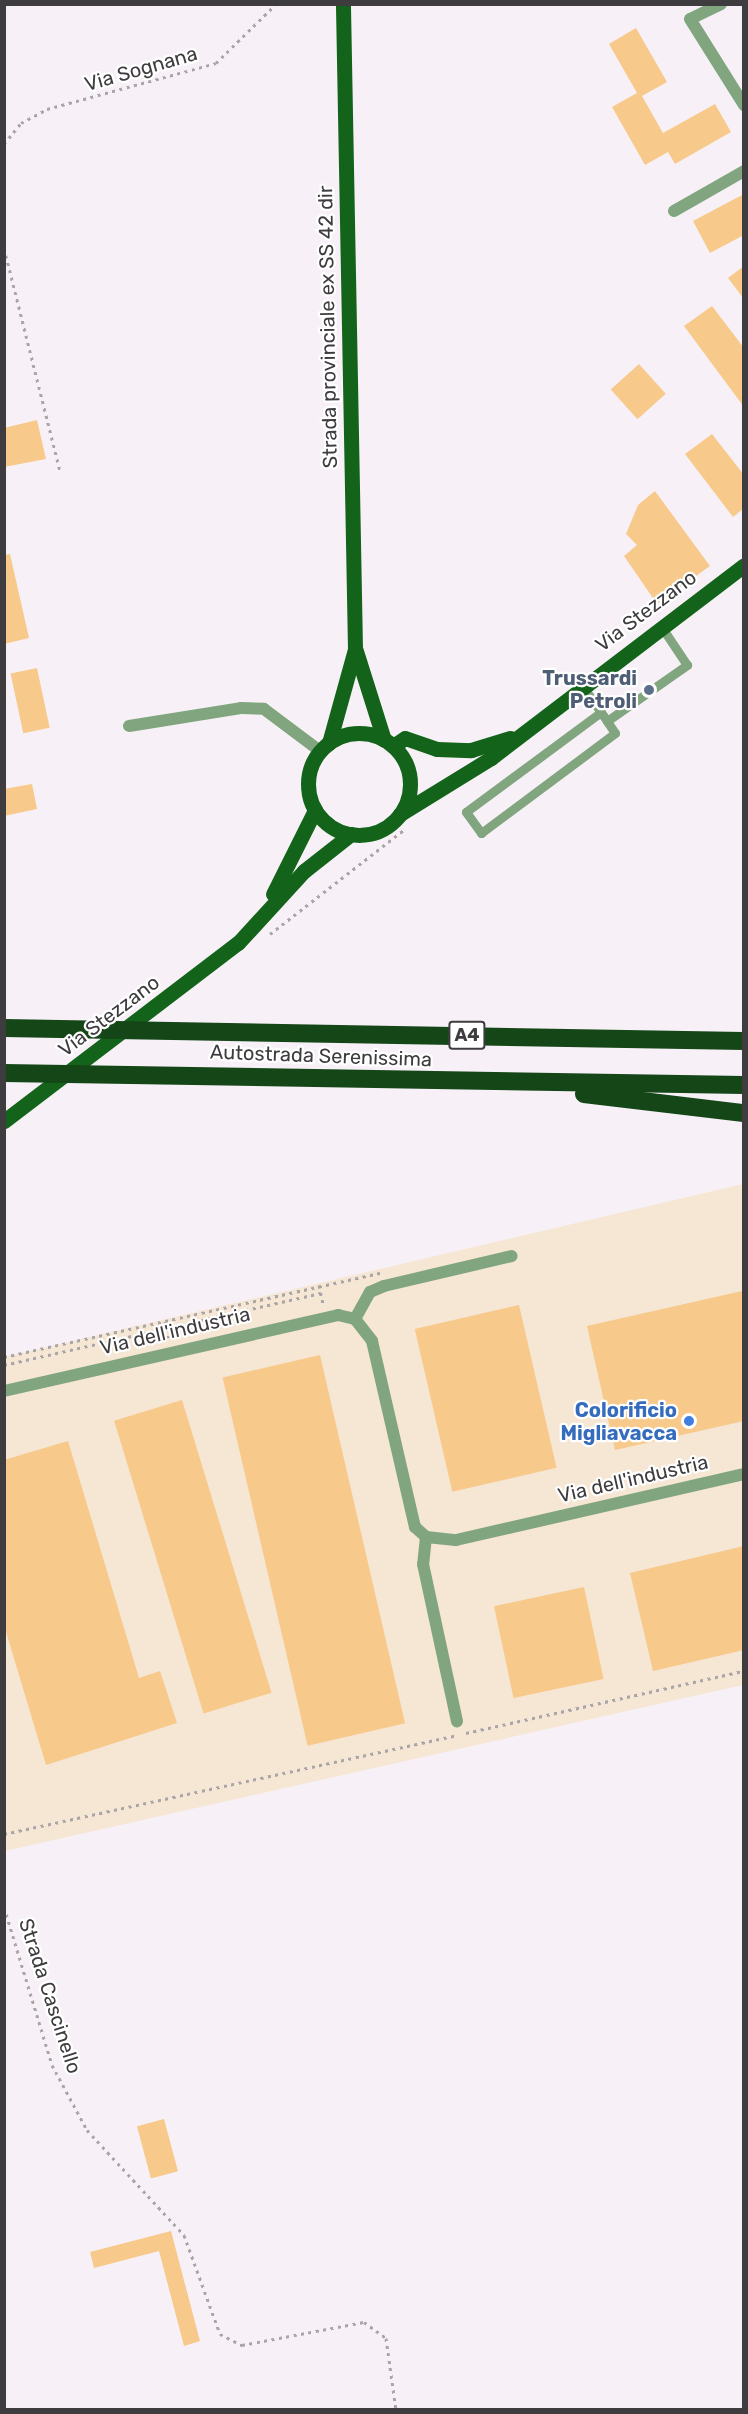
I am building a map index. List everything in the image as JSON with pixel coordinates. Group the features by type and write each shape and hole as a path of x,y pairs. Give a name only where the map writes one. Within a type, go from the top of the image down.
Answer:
{"highway":[{"name":"Autostrada Serenissima","path":"4,1028 191,1029 744,1041"},
{"name":"Autostrada Serenissima","path":"9,1073 132,1073 493,1083 744,1085"},
{"path":"493,1083 744,1113"}],"main road":[{"name":"Strada provinciale ex SS 42 dir","path":"324,747 355,648 343,4"},
{"name":"Via Stezzano","path":"4,1121 238,943 304,871 351,834 378,831 400,814 446,789 744,565"},
{"name":"Strada provinciale ex SS 42 dir","path":"355,648 389,743"},
{"name":"Via Stezzano","path":"324,747 356,733 389,743 405,738 437,749 471,750 516,736"},
{"path":"389,743 410,779 400,814"},
{"path":"324,747 308,780 315,810 330,826 351,834"},
{"name":"Via Stezzano","path":"238,943 284,879 315,810"}],"street":[{"path":"722,4 690,19 744,105"},
{"path":"674,212 744,171"},
{"path":"129,726 241,708 264,709 324,747"},
{"path":"457,1721 423,1564 426,1537 414,1527 372,1341 356,1319 370,1292 384,1286 512,1256"},
{"name":"Via dell'industria","path":"4,1390 326,1317 356,1319"},
{"name":"Via dell'industria","path":"426,1537 456,1540 744,1474"}],"lane":[{"path":"582,685 604,717 615,733 481,832 466,812 604,717 687,665 661,626"}],"path":[{"name":"Via Sognana","path":"4,144 21,123 47,109 216,63 276,4"},
{"path":"4,248 60,471"},
{"path":"4,1358 380,1270 384,1286"},
{"path":"319,1285 326,1317"},
{"path":"4,1365 321,1293"},
{"path":"165,1320 171,1352"},
{"path":"4,1834 744,1671"},
{"name":"Strada Cascinello","path":"4,1907 52,2065 87,2130 184,2235 219,2334 242,2345 364,2322 386,2338 396,2409"}],"shaded area":[{"path":"743,1184 743,1685 5,1851 4,1357"}],"building":[{"path":"636,28 667,82 642,96 663,133 715,104 731,132 675,164 668,152 645,165 612,107 637,93 609,44"},
{"path":"744,194 744,235 710,253 693,221"},
{"path":"744,266 744,299 728,278"},
{"path":"712,306 744,348 744,407 684,326"},
{"path":"639,364 666,394 638,419 611,389"},
{"path":"37,420 46,459 4,467 4,428"},
{"path":"712,434 744,475 744,508 733,517 685,454"},
{"path":"655,491 710,566 657,604 624,556 637,545 626,534 638,505"},
{"path":"10,554 29,638 4,644 4,555"},
{"path":"37,668 50,728 23,733 11,674"},
{"path":"32,784 37,809 4,816 4,789"},
{"path":"742,1291 744,1421 615,1450 587,1326"},
{"path":"519,1305 557,1468 452,1492 415,1329"},
{"path":"320,1355 405,1723 308,1746 223,1377"},
{"path":"182,1400 271,1693 204,1713 114,1421"},
{"path":"68,1441 139,1678 160,1671 177,1723 46,1765 4,1625 4,1460"},
{"path":"744,1546 744,1650 653,1671 630,1573"},
{"path":"584,1587 604,1679 514,1698 494,1606"},
{"path":"164,2119 178,2171 151,2178 137,2126"},
{"path":"171,2231 200,2341 184,2346 159,2251 94,2268 90,2252"}],"place":[{"name":"Trussardi Petroli","path":"649,690"},
{"name":"Colorificio Migliavacca","path":"689,1421"}]}
